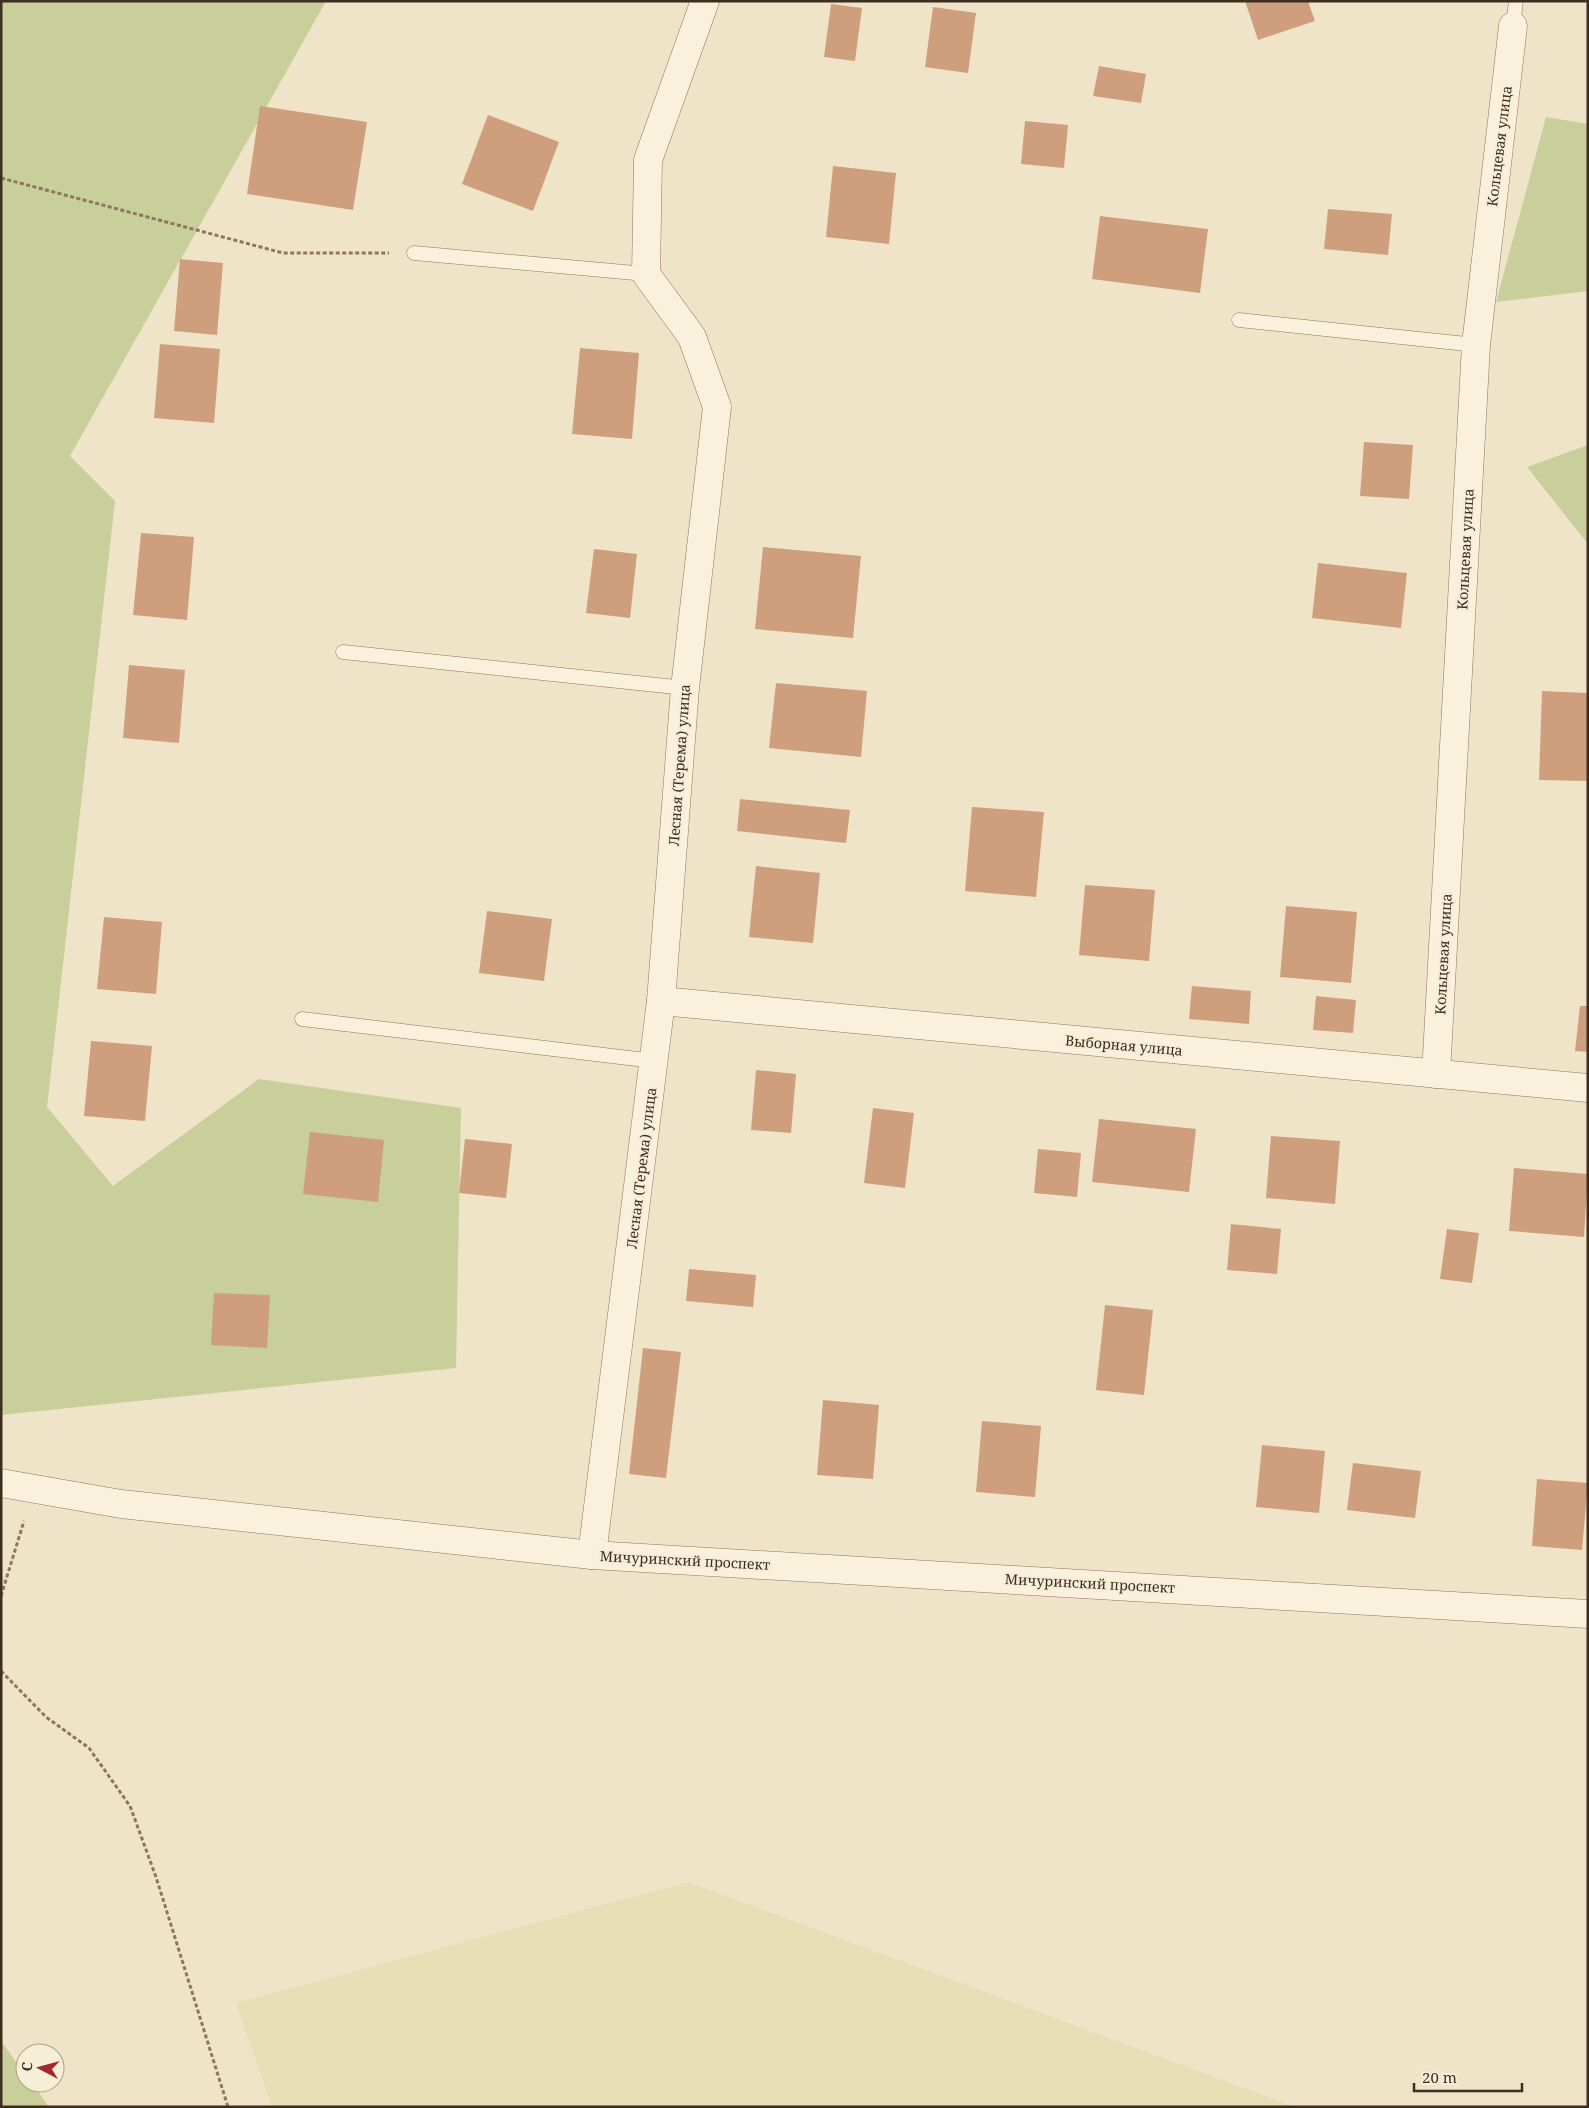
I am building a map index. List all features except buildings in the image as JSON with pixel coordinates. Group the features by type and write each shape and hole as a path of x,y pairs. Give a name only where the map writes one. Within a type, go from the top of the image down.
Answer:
{"street":[{"path":"646,274 648,160 705,1"},
{"name":"Кольцевая улица","path":"1436,1074 1476,345 1515,14"},
{"name":"Лесная (Терема) улица","path":"592,1555 661,1001 685,688 717,407 692,337 646,274"},
{"name":"Выборная улица","path":"661,1001 1588,1088"},
{"name":"Мичуринский проспект","path":"1,1484 120,1504 592,1555 1588,1614"}],"lane":[{"path":"414,253 646,274"},
{"path":"1239,320 1476,345"},
{"path":"343,652 685,688"},
{"path":"302,1018 654,1061"}],"path":[{"path":"1,178 283,253 414,253"},
{"path":"1,1596 34,1489"},
{"path":"1,1671 46,1717 90,1748 130,1806 156,1877 228,2107"}],"shaded area":[{"path":"688,1882 1295,2107 272,2107 236,2003"}],"green space":[{"path":"1,1 326,1 70,456 115,501 47,1107 113,1186 259,1079 461,1108 456,1368 1,1415"},
{"path":"1546,117 1588,124 1588,291 1496,302"},
{"path":"1588,445 1588,544 1527,467"},
{"path":"1,2041 15,2060 15,2093 39,2093 49,2107 1,2107"}]}
